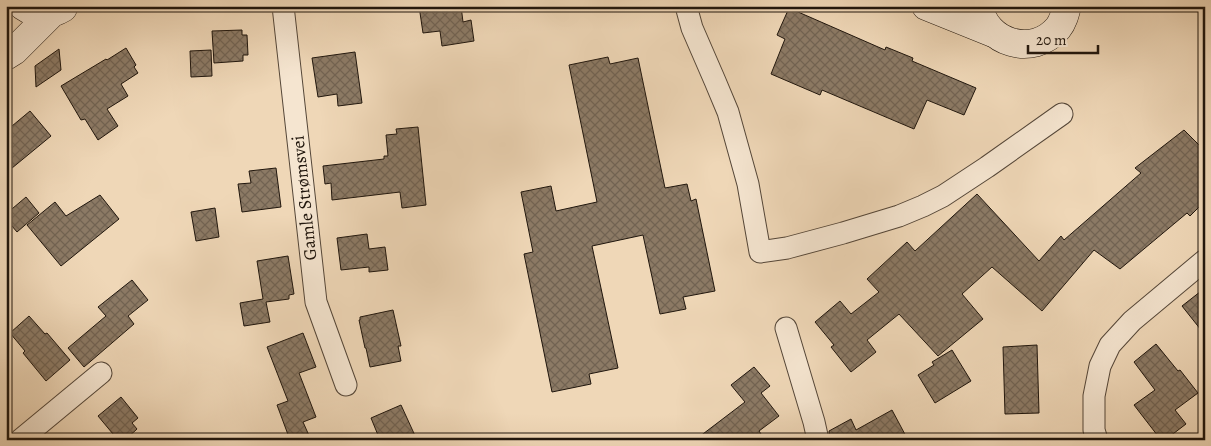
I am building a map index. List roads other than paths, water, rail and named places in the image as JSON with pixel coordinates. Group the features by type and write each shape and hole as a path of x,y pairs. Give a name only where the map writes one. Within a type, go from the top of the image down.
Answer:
{"main road":[{"path":"23,6 33,12 43,14 59,9"},
{"path":"926,6 993,33 1003,39 1027,44 1049,36 1058,28 1071,10"},
{"path":"979,6 980,14 985,24 993,33"},
{"path":"6,56 14,51 59,9"}],"street":[{"name":"Gamle Strømsvei","path":"283,6 316,302 346,385"},
{"path":"686,6 692,28 722,96 736,140 748,184 760,252 788,248 843,233 899,216 923,206 943,196 1062,114"},
{"path":"1097,440 1094,430 1094,396 1100,366 1110,345 1132,321 1205,260"},
{"path":"786,328 818,440"},
{"path":"20,440 101,373"}]}
